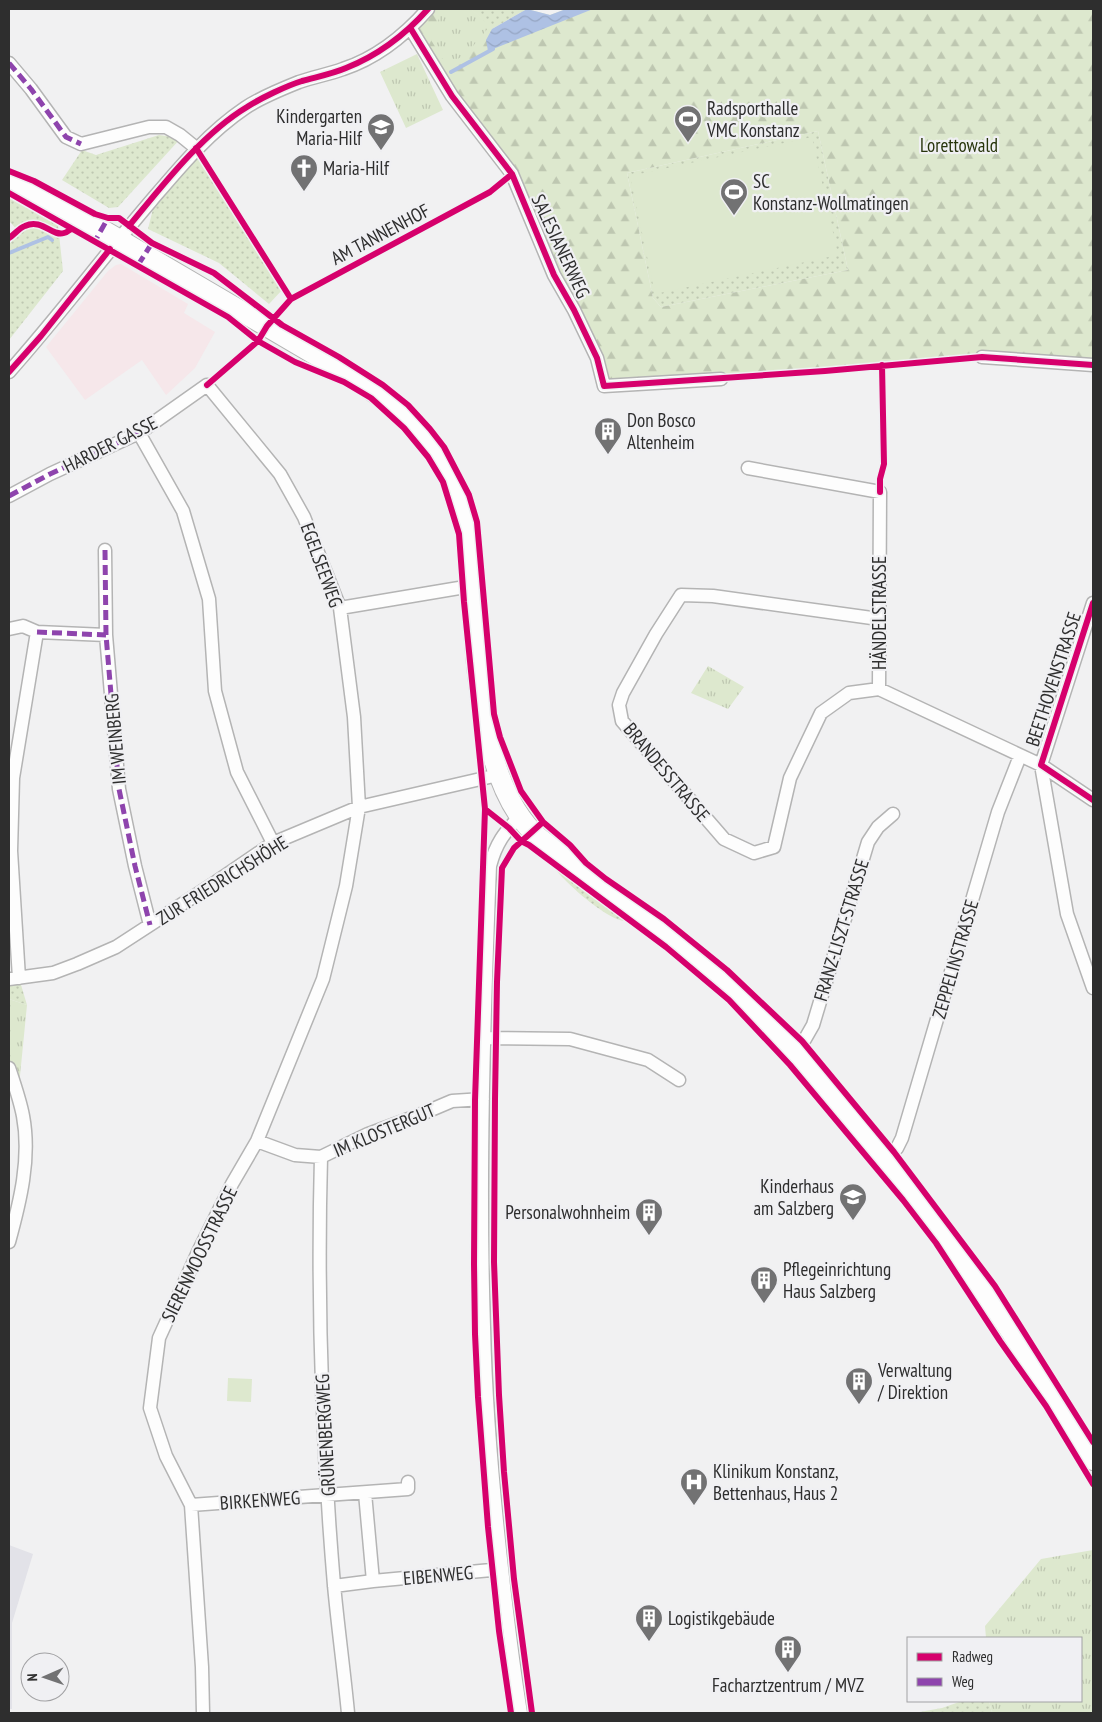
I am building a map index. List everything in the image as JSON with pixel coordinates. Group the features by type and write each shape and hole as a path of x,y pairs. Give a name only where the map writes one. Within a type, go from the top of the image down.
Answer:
{"main road":[{"path":"9,180 59,205 350,375 377,393 404,416 423,437 442,464 467,527 479,678 487,735 498,775 520,816 539,838 735,991 793,1048 914,1193 951,1243 1012,1333 1093,1460"}],"street":[{"path":"9,372 41,336 118,239 196,148 246,107 299,82 344,69 368,58 410,29 428,9"},
{"name":"SALESIANERWEG","path":"410,29 452,96 512,174 554,275 574,310 597,358 604,386 721,379"},
{"path":"9,63 31,89 66,137 81,144 148,127 166,127 196,148"},
{"path":"982,358 1093,365"},
{"name":"HARDER GASSE","path":"9,496 50,474 140,433 207,386"},
{"name":"EGELSEEWEG","path":"207,386 280,474 304,517 340,608 354,717 359,807"},
{"path":"140,433 183,511 209,599 215,691 232,754 237,772 274,843"},
{"name":"HÄNDELSTRASSE","path":"748,468 880,492 879,689 1041,765 1093,800"},
{"name":"IM WEINBERG","path":"105,550 106,635 119,790 150,925"},
{"path":"340,608 471,586"},
{"name":"BRANDESSTRASSE","path":"878,620 713,596 681,595 637,667 623,693 619,705 622,721 724,839 754,853 774,846 790,778 821,713 849,693 879,689"},
{"name":"BEETHOVENSTRASSE","path":"1093,603 1041,765 1067,914 1093,988"},
{"path":"9,629 23,626 37,632 106,635"},
{"path":"14,979 10,851 13,778 37,632"},
{"name":"ZEPPELINSTRASSE","path":"885,1159 897,1148 902,1138 998,812 1020,756"},
{"name":"ZUR FRIEDRICHSHÖHE","path":"14,979 53,973 116,947 274,843 359,807 498,775"},
{"name":"SIERENMOOSSTRASSE","path":"203,1713 191,1505 166,1456 150,1408 159,1338 203,1242 256,1141 323,979 346,886 359,807"},
{"name":"FRANZ-LISZT-STRASSE","path":"793,1048 805,1039 813,1025 868,842 878,827 893,814"},
{"path":"520,816 500,837 490,866 483,1099 482,1212 484,1327 491,1465 502,1569 521,1713"},
{"path":"486,1038 570,1039 648,1060 679,1080"},
{"path":"9,1068 23,1116 25,1148 24,1171 9,1242"},
{"name":"IM KLOSTERGUT","path":"256,1141 295,1155 321,1157 368,1134 452,1101 483,1099"},
{"name":"GRÜNENBERGWEG","path":"321,1157 322,1365 328,1495 334,1586 348,1713"},
{"name":"BIRKENWEG","path":"191,1505 408,1490 408,1482"},
{"path":"365,1493 373,1581"},
{"name":"EIBENWEG","path":"334,1586 502,1569"}],"shaded area":[{"path":"121,264 188,304 184,313 215,332 195,368 166,395 142,360 85,400 46,347 108,271"},
{"path":"9,1545 33,1554 12,1623 12,1709 9,1709"}],"green space":[{"name":"Lorettowald","path":"428,9 471,9 493,29 527,9 550,15 566,9 1093,9 1093,361 982,357 696,381 604,386 512,174 411,29","holes":["818,131 848,270 661,307 653,298 627,173"]},
{"path":"445,9 471,9 490,26 467,53 447,66 431,40 441,13"},
{"path":"471,9 527,9 492,29"},
{"path":"417,54 443,110 406,128 380,72"},
{"name":"SC Konstanz-Wollmatingen","path":"818,131 848,270 661,307 653,298 627,173"},
{"path":"159,135 181,138 118,207 109,208 62,180 82,150 96,155"},
{"name":"SC Konstanz-Wollmatingen","path":"812,137 838,255 655,294 630,176"},
{"path":"198,153 283,289 269,304 219,263 148,229 154,205"},
{"path":"9,197 58,225 63,271 9,340 9,244 21,234 9,221"},
{"path":"708,666 744,687 728,709 691,693"},
{"path":"549,861 628,921 620,920 597,908 573,888"},
{"path":"19,978 27,1005 9,999 9,980"},
{"path":"9,999 27,1005 18,1096 9,1068"},
{"path":"228,1378 252,1379 251,1402 227,1401"},
{"path":"1093,1550 1093,1713 992,1713 989,1702 1082,1702 1082,1637 986,1637 985,1626 1041,1559"},
{"path":"959,1702 989,1702 992,1713 914,1713 942,1708"}],"water":[{"path":"527,9 550,15 566,9 593,9 488,51 486,40 492,29"}],"waterway":[{"path":"451,72 493,49"},
{"path":"9,253 48,237 52,240"}],"marked path":[{"path":"9,63 31,89 66,137 81,144"},
{"path":"99,243 95,241 108,218"},
{"path":"138,265 152,243"},
{"path":"9,496 50,474 139,433"},
{"path":"105,550 106,635 119,789 135,866 150,925"},
{"path":"37,632 106,635"}],"cycle path":[{"path":"129,226 183,162 230,118 281,89 341,70 380,51 410,28 428,9"},
{"path":"411,29 452,96 512,174 554,275 574,310 597,358 604,386 825,371 982,357 1093,365"},
{"path":"196,148 291,299"},
{"path":"9,171 34,181 95,214 108,218 119,218 152,243 214,273 282,325 339,357 383,385 408,405 430,429 444,447 469,495 477,522 494,714 500,737 521,791 543,822 570,845 586,863 664,919 727,970 802,1041 894,1152 995,1286 1093,1442"},
{"name":"AM TANNENHOF","path":"207,385 258,341 267,326 291,299 490,192 512,174"},
{"path":"9,193 228,317 258,341 295,362 344,382 371,398 404,428 428,457 443,482 459,534 485,809 475,1100 475,1334 488,1527 499,1631 511,1713"},
{"path":"9,238 21,228 31,224 37,224 60,234 66,233 71,229"},
{"path":"9,372 41,336 110,249"},
{"path":"880,492 880,479 884,464 882,365"},
{"path":"1093,603 1041,765 1093,800"},
{"path":"485,809 509,828 521,841 666,947 729,1000 790,1065 903,1200 936,1243 1000,1341 1046,1406 1093,1484"},
{"path":"532,1713 514,1579 499,1395 494,1262 495,1099 497,982 502,868 514,848 543,822"}],"place":[{"name":"Radsporthalle VMC Konstanz","path":"688,143"},
{"name":"Kindergarten Maria-Hilf","path":"381,151"},
{"name":"Maria-Hilf","path":"304,192"},
{"name":"SC Konstanz-Wollmatingen","path":"734,216"},
{"name":"Don Bosco Altenheim","path":"608,455"},
{"name":"Kinderhaus am Salzberg","path":"853,1221"},
{"name":"Personalwohnheim","path":"649,1236"},
{"name":"Pflegeinrichtung Haus Salzberg","path":"764,1304"},
{"name":"Verwaltung / Direktion","path":"859,1405"},
{"name":"Klinikum Konstanz, Bettenhaus, Haus 2","path":"694,1506"},
{"name":"Logistikgebäude","path":"649,1642"},
{"name":"Facharztzentrum / MVZ","path":"788,1673"}]}
